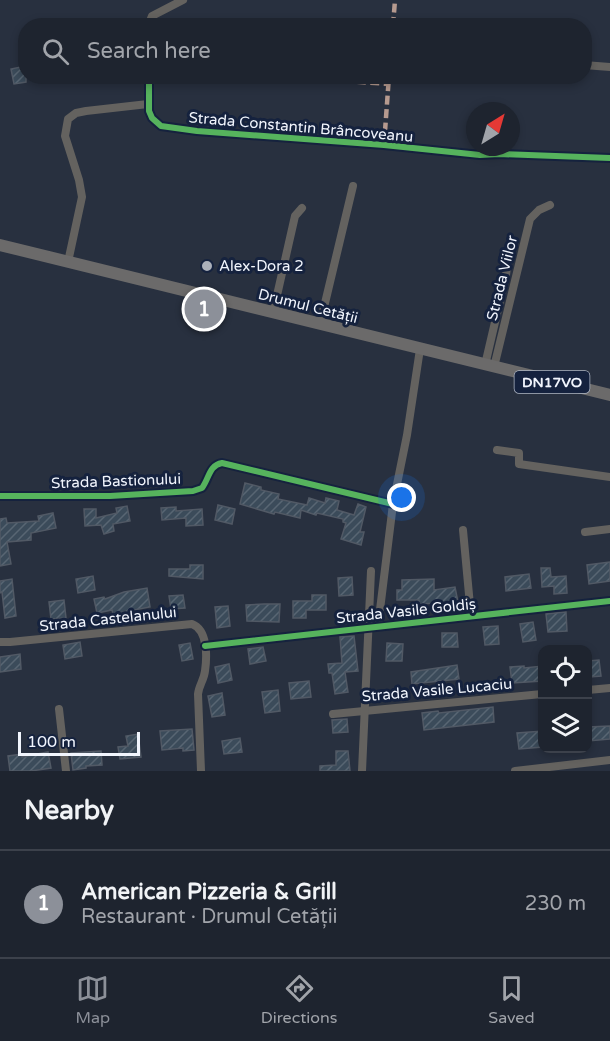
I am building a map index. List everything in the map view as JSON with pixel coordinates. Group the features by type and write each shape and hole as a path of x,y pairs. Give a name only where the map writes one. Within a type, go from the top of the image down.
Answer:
{"highway":[{"name":"Drumul Cetății","path":"0,245 610,395"}],"street":[{"path":"151,18 182,1"},
{"path":"592,66 610,68"},
{"path":"68,262 82,197 79,180 64,136 68,119 76,113 86,111 148,104 149,84"},
{"name":"Strada Constantin Brâncoveanu","path":"148,104 152,118 161,126 197,131 384,145 480,155 610,158"},
{"path":"320,324 353,186"},
{"name":"Strada Viilor","path":"489,366 530,219 539,210 550,205"},
{"path":"273,313 295,216 302,208"},
{"path":"489,366 510,243"},
{"path":"378,626 393,504 407,435 420,349"},
{"path":"497,450 519,453 519,464 610,477"},
{"name":"Strada Bastionului","path":"0,496 110,496 193,490 202,488 210,471 216,464 222,463 393,504"},
{"path":"463,530 471,616"},
{"path":"585,532 610,530"},
{"path":"362,771 371,571"},
{"name":"Strada Vasile Goldiș","path":"205,645 610,601"},
{"name":"Strada Castelanului","path":"0,642 192,624 202,631 205,645"},
{"path":"198,771 198,694 205,671 205,645"},
{"path":"592,690 610,688"},
{"name":"Strada Vasile Lucaciu","path":"333,714 538,694"},
{"path":"59,709 66,771"},
{"path":"515,771 610,760"}],"building":[{"path":"18,68 18,83 14,84 11,69"},
{"path":"245,483 279,494 278,499 307,505 309,498 325,503 326,498 339,501 337,510 354,515 358,504 366,507 360,532 364,532 361,545 341,539 346,523 343,519 301,510 300,518 275,512 274,514 240,504"},
{"path":"218,505 235,509 232,524 215,520"},
{"path":"127,506 130,521 113,524 114,531 104,534 101,525 85,526 84,509 96,509 96,518 117,513 116,508"},
{"path":"176,507 176,511 202,509 203,525 186,526 186,518 162,520 161,508"},
{"path":"53,513 56,528 31,533 31,540 7,542 11,564 0,566 0,519 6,518 7,523 39,521 38,516"},
{"path":"610,562 610,581 589,584 587,565"},
{"path":"190,565 203,565 203,579 169,576 169,569 190,569"},
{"path":"541,568 550,568 551,577 566,576 567,593 554,594 554,586 542,587"},
{"path":"529,574 531,588 506,591 505,577"},
{"path":"93,576 95,590 78,593 76,579"},
{"path":"352,577 353,595 339,596 338,578"},
{"path":"12,579 16,616 5,618 0,581"},
{"path":"434,579 434,590 455,587 458,602 419,604 419,600 397,600 397,590 402,590 402,580"},
{"path":"147,588 150,607 113,614 112,610 97,613 94,599 104,597 105,599 124,592"},
{"path":"183,595 185,608 171,609 169,596"},
{"path":"312,595 326,595 326,610 306,610 306,618 293,618 293,601 312,601"},
{"path":"64,600 66,618 51,619 49,602"},
{"path":"280,604 279,622 247,621 246,605"},
{"path":"228,606 230,626 217,628 215,607"},
{"path":"566,612 567,631 548,632 546,614"},
{"path":"533,622 536,640 523,642 520,624"},
{"path":"498,626 499,644 485,645 483,627"},
{"path":"442,633 457,633 458,647 442,647"},
{"path":"354,636 358,671 345,672 348,692 335,694 332,673 329,673 328,664 342,663 340,637"},
{"path":"80,642 82,656 65,659 63,645"},
{"path":"190,643 193,659 182,661 179,645"},
{"path":"387,643 403,644 402,661 386,661"},
{"path":"263,647 266,661 250,664 248,649"},
{"path":"20,654 21,669 0,672 0,657"},
{"path":"599,660 601,676 592,677 592,661"},
{"path":"229,664 232,680 218,683 215,667"},
{"path":"457,665 459,679 412,684 411,672"},
{"path":"510,667 538,667 538,681 512,683"},
{"path":"309,681 311,697 291,699 289,683"},
{"path":"278,690 280,711 265,713 262,692"},
{"path":"222,693 225,715 212,717 208,696"},
{"path":"493,707 494,722 424,730 422,713"},
{"path":"347,719 348,732 333,733 332,720"},
{"path":"610,726 610,739 592,741 592,727"},
{"path":"192,729 194,750 183,751 183,748 162,750 160,731"},
{"path":"538,731 538,747 519,749 517,733"},
{"path":"138,734 141,757 120,759 118,747 128,746 126,736"},
{"path":"240,738 242,752 224,754 222,741"},
{"path":"101,751 102,765 73,770 71,753"},
{"path":"336,751 348,751 350,771 320,771 320,766 336,765"},
{"path":"48,752 51,768 10,771 8,756 22,754 22,757"}],"marked path":[{"path":"394,18 395,0"},
{"path":"384,145 388,84"}],"cycle path":[{"path":"149,84 149,111 152,118 161,126 480,155 610,158"},
{"path":"0,496 110,496 193,491 202,488 214,466 222,463 393,504"},
{"path":"205,646 610,601"}],"place":[{"name":"Alex-Dora 2","path":"207,266"},
{"name":"American Pizzeria & Grill","path":"204,309"}]}
